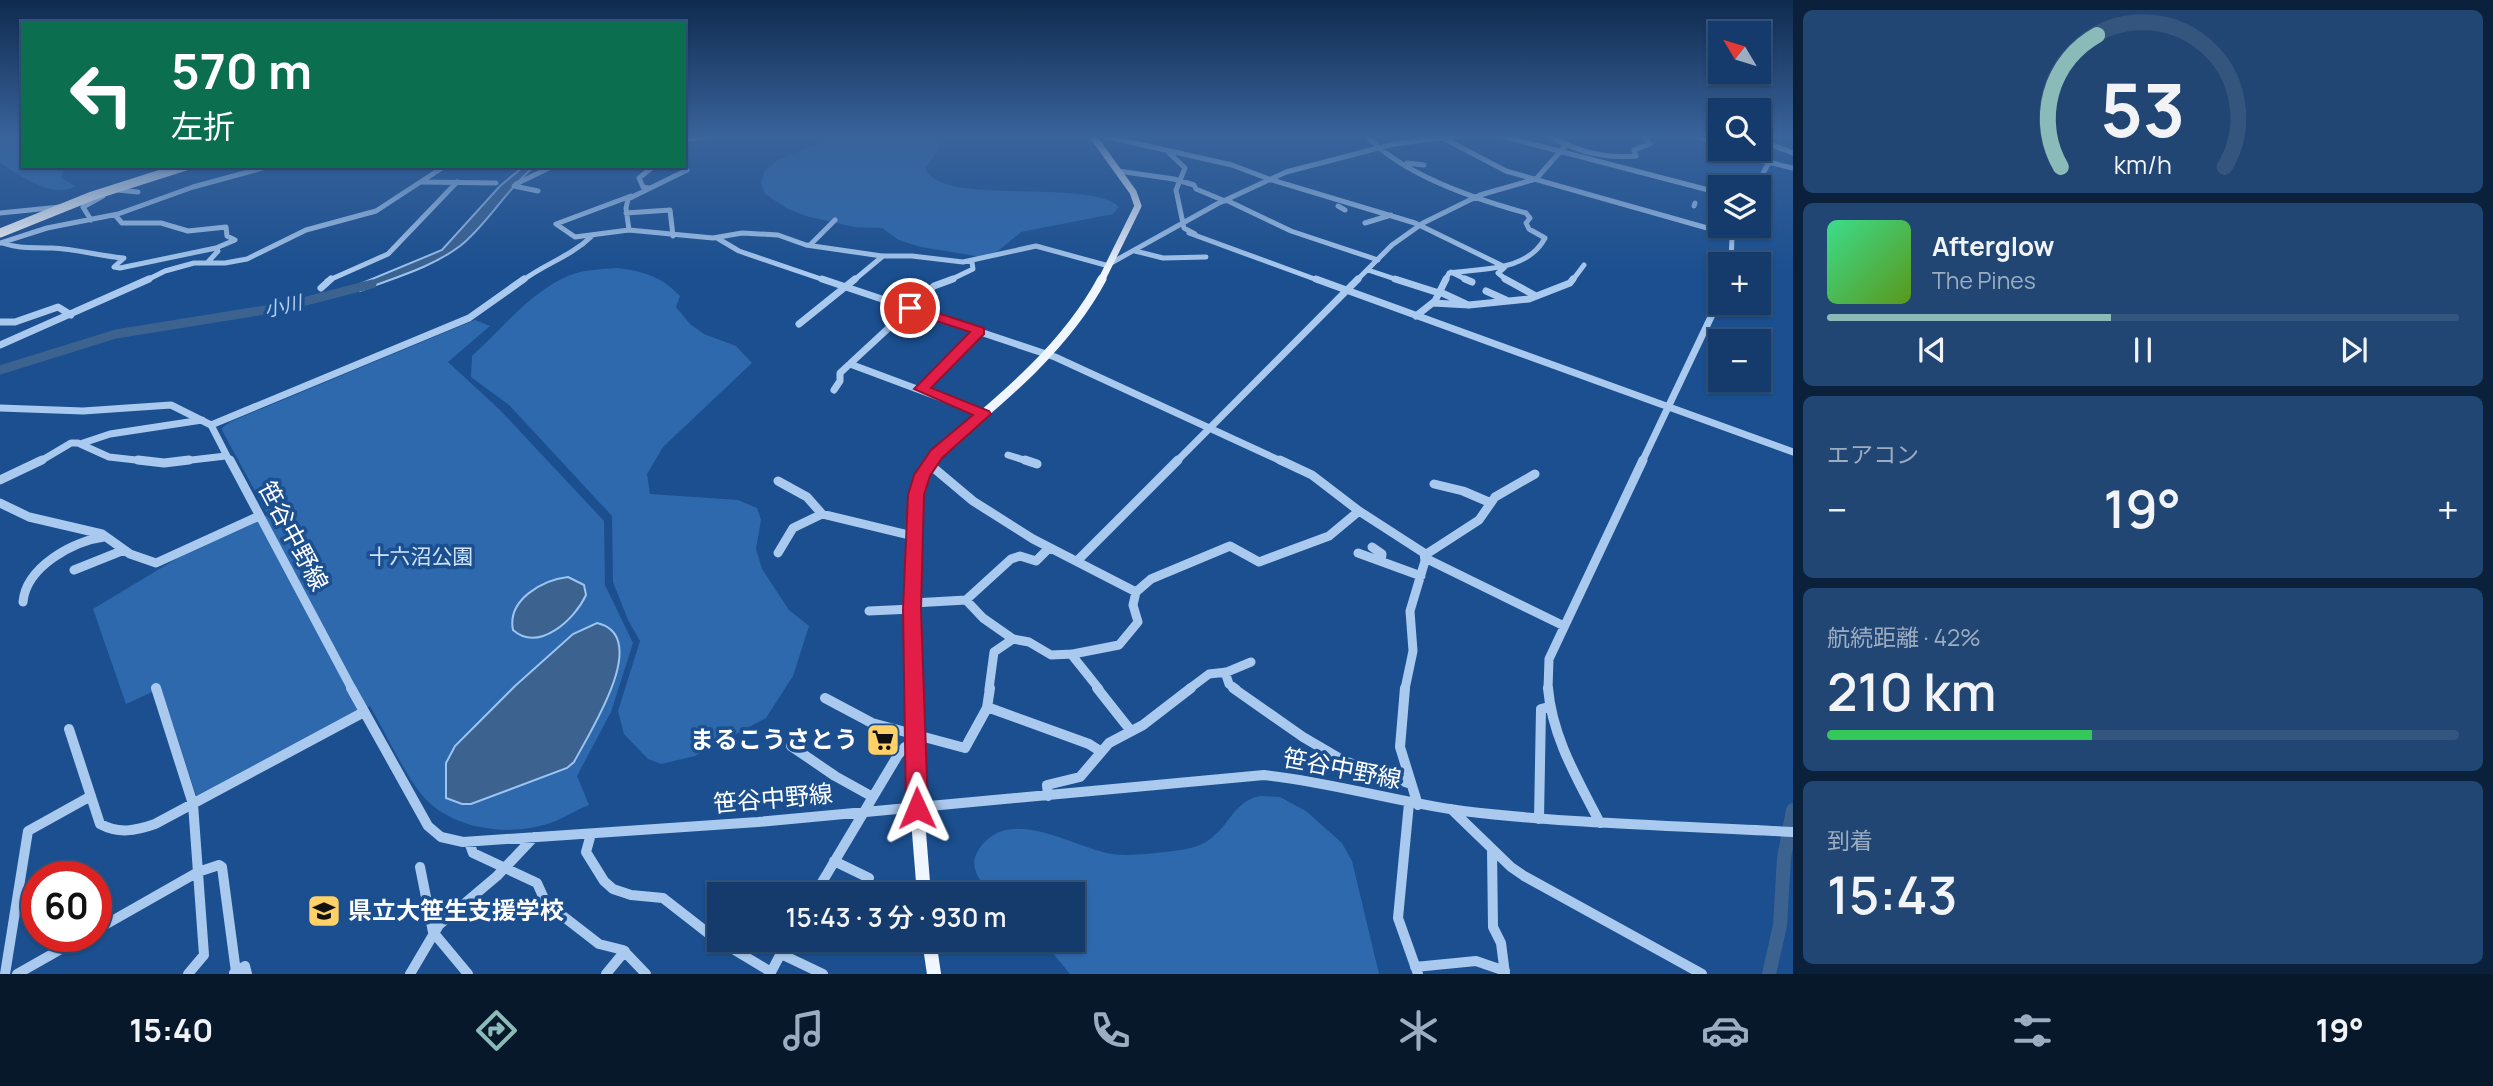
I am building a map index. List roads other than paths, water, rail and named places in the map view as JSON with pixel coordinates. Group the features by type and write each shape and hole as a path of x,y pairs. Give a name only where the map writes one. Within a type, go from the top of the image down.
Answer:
{"highway":[{"path":"1,240 63,208 142,180"}],"main road":[{"path":"922,882 917,808 912,606 917,490 929,464 942,448 984,414 1046,354 1085,310 1138,206 1125,180"},
{"path":"931,952 934,974"}],"street":[{"path":"1,240 115,215 193,187 220,180"},
{"path":"524,180 515,185 538,191"},
{"path":"640,180 643,187 649,188"},
{"path":"665,180 632,196 556,224 574,237 629,230 717,238 742,233 778,235 810,245 883,256 972,262 1036,246 1110,265 1182,223 1266,180"},
{"path":"1178,180 1299,234 1378,260"},
{"path":"1274,180 1421,225 1504,267"},
{"path":"1434,180 1475,198 1526,213 1530,219 1526,223 1527,227 1545,238 1540,249 1498,272 1513,285 1536,296"},
{"path":"1077,561 1378,260 1421,225 1475,198 1533,180"},
{"path":"1537,180 1708,228"},
{"path":"1677,180 1708,190"},
{"path":"1181,181 1176,190 1182,223 1184,228 1197,236"},
{"path":"0,345 159,274 194,263 225,263 247,258 306,230 370,214 422,182 496,183"},
{"path":"321,288 328,280 388,254 457,182"},
{"path":"91,220 83,207 116,189 138,192"},
{"path":"629,230 626,213 628,199 632,196"},
{"path":"1345,210 1338,206 1347,202"},
{"path":"0,213 63,208"},
{"path":"626,213 670,210 673,236"},
{"path":"1,240 19,249 53,248 94,256 124,258 114,267 120,268 216,248 235,240 227,236 228,229 225,227 188,231 161,223 122,223 115,215"},
{"path":"1365,223 1391,215"},
{"path":"810,245 835,220"},
{"path":"1262,225 1271,221"},
{"path":"1189,233 1793,452"},
{"path":"0,480 69,444 80,444 110,434 206,423 470,318 538,269 574,253 592,236"},
{"path":"717,238 739,251 1046,354 1312,475 1425,557 1564,626"},
{"path":"208,262 218,251 216,248"},
{"path":"1135,251 1163,258 1206,257"},
{"path":"799,324 883,256"},
{"path":"834,390 840,381 840,373 910,308 934,286 969,273 973,269 972,262"},
{"path":"1433,303 1468,305 1529,299 1570,283 1584,265"},
{"path":"1416,316 1433,303 1447,274 1504,267"},
{"path":"1368,270 1468,305"},
{"path":"1451,272 1472,282"},
{"path":"1486,291 1506,300"},
{"path":"0,321 15,322 56,307 71,315"},
{"path":"1600,823 1562,748 1549,707 1546,684 1549,659 1712,315"},
{"path":"922,389 979,331"},
{"path":"850,364 984,414"},
{"path":"0,408 94,411 171,405 206,423"},
{"name":"笹谷中野線","path":"206,423 428,826 435,834 451,840 469,842 591,834 861,813 1187,780 1264,775 1298,779 1413,804 1539,819 1793,832"},
{"path":"80,444 109,457 149,461 179,462 226,456"},
{"path":"1008,455 1037,464"},
{"path":"929,464 973,501 1049,548 1136,592"},
{"path":"1492,849 1493,927 1501,943 1505,972 1476,961 1417,971 1398,918 1413,804 1411,784 1400,747 1406,681 1413,650 1410,611 1425,557 1479,520 1491,503 1535,474"},
{"path":"778,481 807,497 822,514 913,536"},
{"path":"1434,484 1491,503"},
{"path":"0,503 29,517 89,530 107,537 124,550 148,562 163,562 259,516"},
{"path":"966,600 983,618 1013,639 1029,642 1051,655 1119,646 1138,622 1133,605 1136,592 1151,579 1230,546 1259,562 1308,547 1329,536 1359,511"},
{"path":"778,553 793,528 822,514"},
{"path":"23,602 22,596 27,586 40,571 78,543 107,537"},
{"path":"1372,547 1382,554 1381,561"},
{"path":"869,611 966,600 1011,559 1020,556 1036,561 1049,548"},
{"path":"74,570 124,550"},
{"path":"1358,553 1421,576"},
{"path":"825,698 872,723 916,740 937,738 965,748 987,707 993,652 1013,639"},
{"path":"1071,654 1131,731"},
{"path":"1048,796 1047,785 1080,777 1100,751 1170,705 1209,674 1225,672 1251,662"},
{"path":"1225,672 1229,684 1235,689 1303,737 1344,761 1411,784"},
{"path":"156,687 193,804 204,955 188,974"},
{"path":"987,707 1089,744 1100,751"},
{"path":"1539,819 1541,709 1549,707"},
{"path":"69,729 100,824 117,831 132,832 155,824 364,712"},
{"path":"822,882 898,755 916,740"},
{"path":"791,746 835,776 871,796"},
{"path":"5,974 28,831 91,796"},
{"path":"1451,809 1524,876 1702,974"},
{"path":"591,834 586,852 613,889 631,895 663,898 713,937 771,973 781,954 823,974"},
{"path":"410,974 433,932 504,869 534,837"},
{"path":"469,842 473,853 537,883 546,903 599,944 625,951 646,974"},
{"path":"834,861 869,878 867,882"},
{"path":"112,921 198,872 214,865 222,867 238,973"},
{"path":"420,867 433,932 468,974"},
{"path":"606,974 625,951"},
{"path":"17,974 56,952"}],"waterway":[{"name":"小川","path":"0,370 116,334 283,307 372,284"},
{"path":"1769,974 1780,925 1784,858 1793,810"}],"place":[{"name":"まるこうさとう","path":"883,740"},
{"name":"県立大笹生支援学校","path":"324,911"}],"park label":[{"name":"十六沼公園","path":"421,557"}]}
